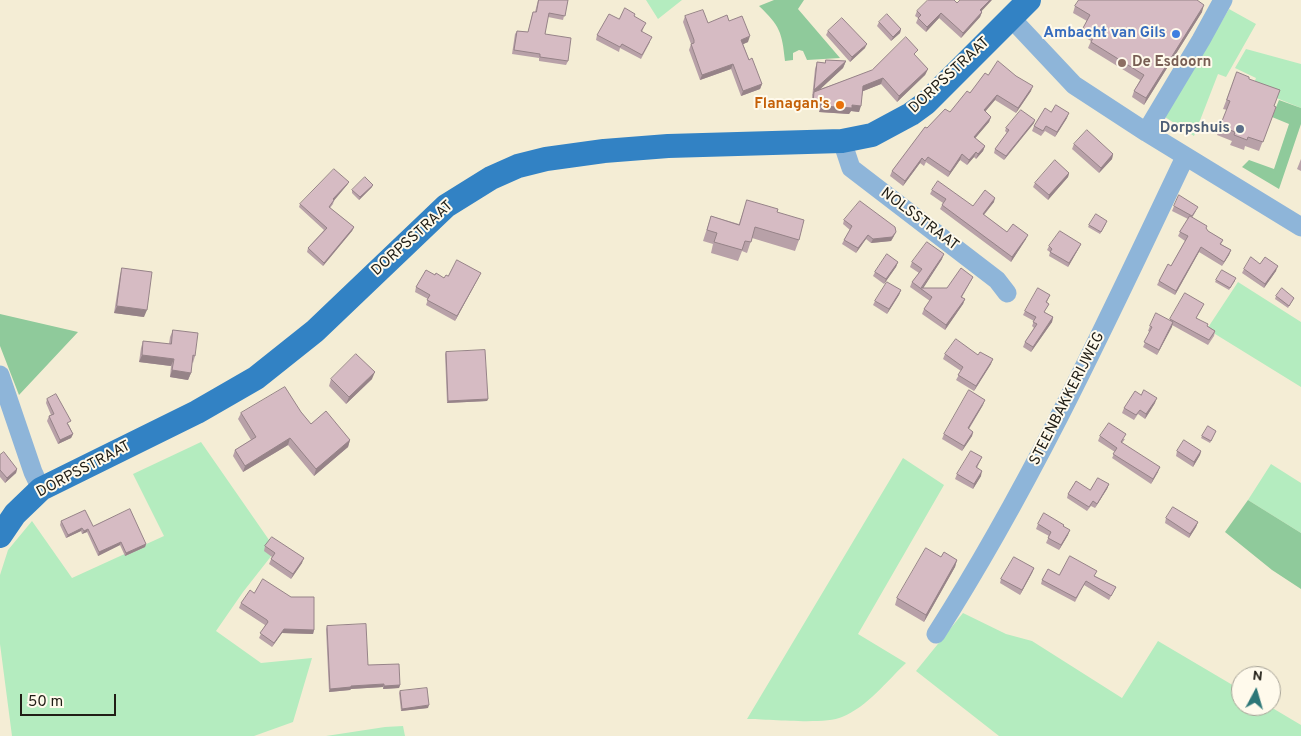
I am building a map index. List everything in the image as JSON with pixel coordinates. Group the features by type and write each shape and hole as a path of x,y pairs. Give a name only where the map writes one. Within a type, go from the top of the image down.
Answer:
{"main road":[{"name":"DORPSSTRAAT","path":"0,536 15,514 41,489 197,412 256,378 315,331 446,206 491,178 518,166 546,159 613,150 668,146 842,141 872,135 911,114 926,103 1029,0"}],"street":[{"path":"1146,132 1201,40 1222,0"},
{"path":"1011,18 1074,86 1301,227"},
{"name":"NOLSSTRAAT","path":"842,141 851,168 998,280 1007,293"},
{"name":"STEENBAKKERIJWEG","path":"936,634 981,562 1032,470 1080,377 1186,157"},
{"path":"0,376 33,472 41,489"}],"green space":[{"path":"646,0 682,0 658,19"},
{"path":"774,0 804,0 798,9 840,58 807,60 803,51 799,50 793,53 793,60 785,61 779,30 772,19 759,6"},
{"path":"1229,9 1256,24 1226,77 1218,74 1194,136 1165,117"},
{"path":"1246,49 1301,64 1301,108 1252,88 1256,78 1235,68"},
{"path":"1279,100 1301,108 1301,124 1279,189 1242,167 1249,160 1274,169 1289,124 1272,117"},
{"path":"1238,282 1301,322 1301,387 1207,329"},
{"path":"0,314 78,332 19,395 0,346"},
{"path":"201,442 276,550 243,592 216,631 261,663 312,658 293,722 254,736 12,736 0,644 0,575 8,550 32,521 72,578 164,536 133,474"},
{"path":"903,458 944,485 858,634 906,663 860,707 842,717 823,721 747,719"},
{"path":"1271,464 1301,483 1301,533 1248,500"},
{"path":"1248,500 1301,533 1301,589 1272,570 1225,532"},
{"path":"963,613 1006,634 1032,641 1122,698 1158,641 1231,684 1231,716 1281,716 1281,713 1301,725 1301,736 999,736 916,671"},
{"path":"403,726 405,736 326,736 385,727"}],"building":[{"path":"539,0 568,0 565,16 549,13 545,34 571,38 568,61 540,57 540,54 514,50 517,31 528,32 533,12 536,12"},
{"path":"928,0 954,0 957,3 960,0 990,0 963,33 941,13 927,27 918,18 921,15 917,11"},
{"path":"1079,0 1197,0 1204,5 1146,98 1134,91 1144,75 1091,42 1094,36 1083,28 1090,15 1075,6"},
{"path":"625,8 646,23 641,31 652,37 642,55 622,44 620,47 597,35 609,14 619,19"},
{"path":"703,10 708,23 727,15 729,21 742,16 750,36 741,40 749,60 752,58 762,84 743,91 733,64 702,75 691,44 694,43 694,40 685,16"},
{"path":"887,14 901,29 893,37 879,22"},
{"path":"842,18 867,44 852,57 828,31"},
{"path":"906,37 918,50 914,54 928,69 899,96 883,78 863,86 861,106 852,105 852,108 822,106 822,102 813,102 814,92 872,70"},
{"path":"826,60 846,61 814,90 817,62 825,63"},
{"path":"998,61 1016,76 1033,86 1018,108 997,95 984,110 991,117 974,137 985,146 978,154 976,152 969,160 962,154 950,172 928,157 925,161 922,158 905,181 892,171 925,127 927,128 945,109 950,112 967,91 970,93 985,73 988,75"},
{"path":"1237,72 1249,77 1249,79 1280,90 1263,142 1248,137 1247,140 1234,135 1235,132 1220,126 1230,101 1227,100"},
{"path":"1056,105 1069,113 1057,132 1046,126 1043,131 1034,126 1045,108 1051,112"},
{"path":"1021,110 1035,120 1006,156 995,149 1009,130 1006,128"},
{"path":"1087,130 1113,154 1101,168 1074,144"},
{"path":"1055,160 1069,173 1049,195 1035,183"},
{"path":"334,169 349,182 333,199 329,207 354,227 324,263 308,248 327,228 300,204"},
{"path":"365,177 373,185 360,197 352,190"},
{"path":"938,181 973,206 985,190 995,198 983,214 1007,232 1013,224 1028,235 1012,257 942,205 946,199 932,190"},
{"path":"1179,195 1198,207 1192,216 1174,206"},
{"path":"747,200 778,209 777,212 804,220 799,240 755,227 751,242 745,241 742,250 714,242 717,233 707,230 711,216 739,225"},
{"path":"860,201 895,227 896,232 892,237 873,239 868,235 858,248 844,240 852,226 844,220"},
{"path":"1096,214 1107,221 1101,232 1089,225"},
{"path":"1190,216 1207,226 1208,231 1223,240 1220,244 1231,250 1224,262 1201,247 1176,291 1159,281 1168,264 1171,266 1188,236 1180,232"},
{"path":"1060,231 1081,244 1069,263 1050,252 1052,249 1049,246"},
{"path":"927,242 944,254 921,288 947,288 961,268 973,277 961,297 965,299 946,325 924,309 932,297 912,282 922,269 912,262"},
{"path":"887,254 898,262 886,279 875,272"},
{"path":"1251,257 1260,264 1265,257 1278,266 1265,284 1244,269"},
{"path":"457,260 481,273 457,316 427,300 430,295 416,287 426,270 444,278 446,275 448,276"},
{"path":"122,268 152,272 147,310 117,306"},
{"path":"1222,270 1236,278 1230,288 1216,280"},
{"path":"887,282 901,290 889,309 875,301"},
{"path":"1038,288 1050,295 1046,302 1049,304 1044,312 1053,317 1033,347 1025,342 1037,324 1033,322 1036,317 1025,311"},
{"path":"1282,288 1294,298 1289,306 1276,296"},
{"path":"1185,293 1204,304 1196,318 1208,324 1207,326 1215,331 1209,340 1170,319"},
{"path":"1156,313 1173,322 1159,350 1144,342 1152,327 1150,326"},
{"path":"173,330 198,333 191,373 172,370 174,359 142,355 143,341 171,344"},
{"path":"956,339 978,355 980,352 993,359 976,386 958,375 963,367 945,354"},
{"path":"485,350 488,399 448,401 446,352"},
{"path":"356,354 375,372 349,397 331,379"},
{"path":"285,387 311,424 326,411 350,440 316,469 290,438 245,466 235,450 256,437 241,413"},
{"path":"969,390 985,400 968,428 973,432 964,446 944,434"},
{"path":"1144,390 1157,398 1146,414 1140,410 1136,415 1124,408 1135,391 1141,395"},
{"path":"56,394 71,421 67,423 73,434 60,440 49,416 54,414 47,399"},
{"path":"1109,423 1126,434 1121,442 1160,467 1153,479 1113,454 1117,448 1100,436"},
{"path":"1208,426 1216,431 1211,441 1202,436"},
{"path":"1184,440 1201,451 1194,462 1177,451"},
{"path":"971,451 982,457 976,467 982,471 974,484 957,474"},
{"path":"4,452 17,469 7,478 0,470 0,455"},
{"path":"1098,478 1109,484 1097,504 1093,501 1089,507 1068,494 1076,481 1090,490"},
{"path":"1173,507 1198,522 1190,534 1166,518"},
{"path":"130,509 146,544 126,553 121,542 99,552 88,529 84,531 82,528 68,535 61,521 85,510 93,526"},
{"path":"1044,513 1070,530 1061,545 1048,538 1051,532 1038,524"},
{"path":"272,537 304,558 293,574 271,559 275,553 265,546"},
{"path":"926,548 941,557 944,552 957,560 926,615 897,598"},
{"path":"1070,556 1097,571 1094,576 1116,587 1111,596 1086,581 1076,598 1042,580 1048,569 1059,575"},
{"path":"1014,557 1034,568 1022,590 1001,579"},
{"path":"263,579 291,597 314,597 314,630 284,629 274,643 260,633 268,622 267,620 241,603 250,590 254,593"},
{"path":"366,624 368,665 399,664 400,685 384,686 384,684 330,689 327,626"},
{"path":"427,688 429,705 402,709 400,691"}],"place":[{"name":"Ambacht van Gils","path":"1176,34"},
{"name":"De Esdoorn","path":"1122,63"},
{"name":"Flanagan's","path":"840,105"},
{"name":"Dorpshuis","path":"1240,129"}]}
